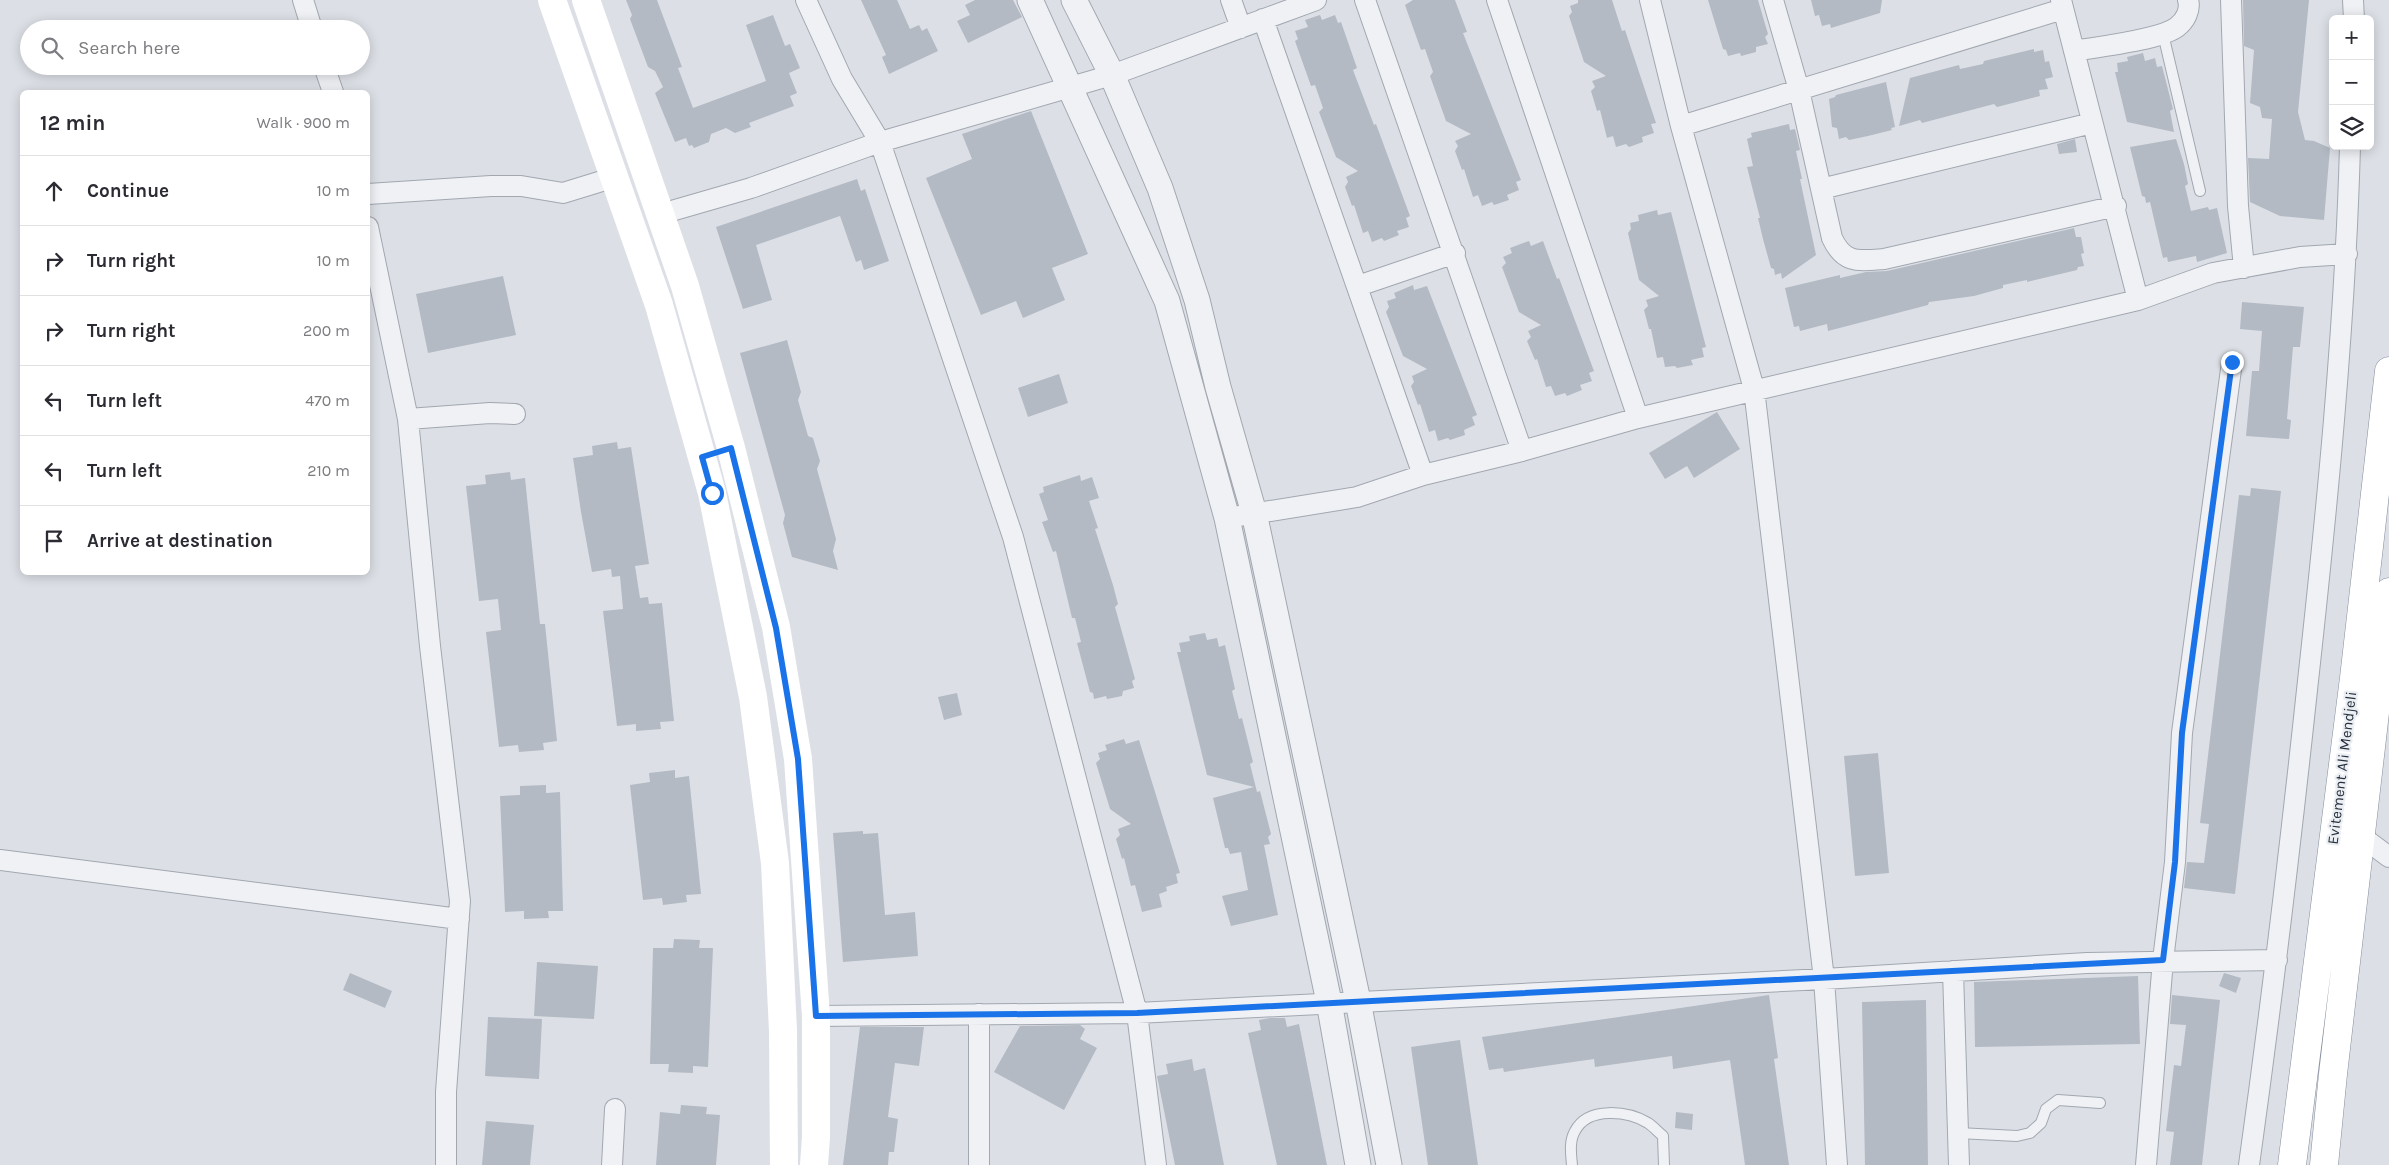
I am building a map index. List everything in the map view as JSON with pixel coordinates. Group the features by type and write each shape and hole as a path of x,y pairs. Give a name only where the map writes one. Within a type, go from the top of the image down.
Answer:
{"main road":[{"path":"552,0 659,305 712,493 753,697 775,863 783,1031 784,1165"},
{"path":"586,0 685,286 731,448 776,628 798,759 816,1016 816,1137 814,1165"},
{"name":"Evitement Ali Mendjeli","path":"2292,1165 2354,678 2389,371"},
{"path":"702,457 731,448"},
{"name":"Evitement Ali Mendjeli","path":"2324,1165 2389,592"}],"street":[{"path":"303,0 309,20"},
{"path":"806,0 842,79 880,142 1014,537 1137,1013 1156,1165"},
{"path":"1030,0 1167,301 1227,518 1329,1002 1358,1165"},
{"path":"1074,0 1112,75 1160,188 1198,300 1218,387 1254,513 1358,1001 1389,1165"},
{"path":"1231,0 1241,28"},
{"path":"661,214 751,188 880,142 1070,89 1316,0"},
{"path":"1365,0 1522,451"},
{"path":"1497,0 1638,418"},
{"path":"1650,0 1681,126 1754,389 1824,979 1837,1165"},
{"path":"1773,0 1799,90 1832,238 1838,251 1858,261 1884,260 2116,206"},
{"path":"2074,51 2162,34 2176,28 2186,17 2188,0"},
{"path":"2231,0 2238,206 2244,268"},
{"path":"2353,0 2354,15"},
{"path":"1681,126 2062,5 2092,123 2116,206 2138,300"},
{"path":"1264,19 1422,475"},
{"path":"327,75 331,90"},
{"path":"1821,189 2092,123"},
{"path":"2249,1165 2277,960 2331,477 2347,254 2350,150"},
{"path":"370,194 491,186 521,186 563,193 615,177"},
{"path":"370,238 408,419 430,646 460,901 446,1092 446,1165"},
{"path":"1358,286 1455,254"},
{"path":"1227,518 1357,497 1422,475 1522,451 1638,418 1754,389 2138,300 2213,273 2300,257 2347,254"},
{"path":"2146,1165 2163,960 2175,862 2182,733 2232,362"},
{"path":"408,419 490,413 515,414"},
{"path":"2361,836 2389,858"},
{"path":"0,860 459,919"},
{"path":"816,1016 1137,1013 2163,960 2277,960"},
{"path":"1954,971 1959,1165"},
{"path":"979,1014 979,1165"},
{"path":"612,1165 615,1109"}],"lane":[{"path":"2162,34 2200,191"},
{"path":"1958,1133 2017,1136 2030,1133 2041,1123 2046,1109 2058,1100 2100,1103"},
{"path":"1572,1165 1571,1143 1575,1130 1584,1120 1603,1113 1630,1115 1649,1124 1663,1136 1664,1165"}],"building":[{"path":"626,0 657,0 682,67 678,68 693,108 766,81 746,25 773,15 785,46 790,44 800,68 789,73 797,93 790,96 794,106 749,123 751,127 735,133 726,128 711,134 709,142 694,148 692,145 689,146 686,138 675,142 655,93 663,87 655,71 648,67 630,19 632,15"},
{"path":"861,0 897,0 910,29 919,25 922,31 927,28 938,51 889,74 882,57 886,55"},
{"path":"975,0 1013,0 1022,17 968,43 957,21 970,15 965,5"},
{"path":"1413,0 1455,0 1467,32 1463,33 1521,180 1516,182 1519,190 1507,195 1509,200 1494,205 1492,202 1482,206 1478,195 1473,197 1464,169 1462,170 1455,151 1458,146 1455,141 1471,134 1446,121 1430,76 1433,72 1425,49 1421,50 1405,5"},
{"path":"1578,0 1612,0 1622,31 1625,30 1656,123 1651,124 1654,133 1642,137 1643,142 1629,147 1626,144 1616,147 1613,136 1607,138 1600,110 1597,111 1591,91 1595,87 1592,81 1606,76 1584,62 1569,16 1572,12 1570,6 1578,3"},
{"path":"1708,0 1758,0 1768,34 1765,37 1768,44 1756,47 1756,52 1741,56 1740,53 1728,56 1726,50 1723,49"},
{"path":"1811,0 1882,0 1880,13 1831,28 1830,24 1822,26 1819,15 1815,16"},
{"path":"2243,0 2309,0 2298,112 2305,140 2314,141 2329,148 2330,150 2324,220 2280,216 2250,202 2248,158 2269,159 2272,119 2262,118 2260,107 2250,103 2254,50 2244,46"},
{"path":"1320,15 1322,20 1335,15 1338,23 1341,22 1357,68 1353,70 1374,125 1376,124 1410,216 1406,218 1409,227 1397,231 1399,235 1384,241 1382,238 1372,242 1368,231 1363,233 1354,205 1352,206 1345,187 1348,182 1346,177 1358,171 1336,157 1319,112 1323,108 1315,85 1311,86 1295,41 1298,39 1295,31 1308,27 1305,20"},
{"path":"2034,49 2034,52 2043,50 2045,62 2049,61 2053,77 2045,79 2048,89 2039,90 2040,96 1997,107 1994,104 1922,123 1920,120 1899,126 1910,78 1959,65 1960,69 1983,64 1984,61"},
{"path":"2143,53 2145,61 2155,58 2157,67 2162,66 2173,109 2170,111 2174,132 2127,122 2115,72 2118,72 2117,63 2128,61 2127,57"},
{"path":"1886,82 1895,127 1891,128 1892,130 1868,136 1849,140 1846,137 1839,139 1837,128 1832,127 1829,99 1836,95"},
{"path":"1031,111 1088,254 1052,268 1065,300 1023,318 1016,301 981,315 926,178 972,159 962,134"},
{"path":"1789,124 1790,130 1795,129 1800,150 1796,151 1802,179 1800,179 1816,255 1782,279 1781,273 1775,275 1774,269 1771,268 1763,239 1758,218 1760,218 1747,167 1753,166 1747,139 1752,137 1751,133"},
{"path":"2075,139 2077,152 2059,154 2057,144"},
{"path":"2176,139 2184,164 2188,184 2185,186 2191,211 2208,207 2209,210 2217,208 2227,253 2197,262 2196,256 2168,262 2167,257 2163,258 2150,202 2146,203 2145,197 2142,196 2130,147"},
{"path":"857,179 861,191 865,189 889,261 864,270 861,260 856,262 840,216 756,245 772,300 743,309 716,227"},
{"path":"1657,210 1658,215 1671,212 1706,347 1702,348 1704,357 1691,360 1693,365 1677,368 1675,366 1665,367 1663,357 1657,358 1651,329 1649,329 1644,310 1648,306 1646,300 1659,296 1639,280 1628,233 1631,229 1630,223 1639,221 1638,215"},
{"path":"2074,228 2076,237 2081,237 2084,253 2081,254 2084,266 2078,267 2077,270 2027,282 2027,280 2003,285 2003,288 1974,296 1929,302 1928,305 1828,331 1827,324 1800,331 1799,326 1794,327 1785,288 1840,275 1840,278 1866,272 1887,271"},
{"path":"1529,241 1531,246 1543,241 1594,371 1589,373 1592,381 1580,385 1582,390 1567,396 1565,393 1555,396 1551,386 1546,387 1537,359 1535,360 1527,341 1531,337 1528,331 1541,325 1519,312 1502,267 1506,263 1503,257 1512,253 1510,248"},
{"path":"503,276 516,335 428,353 416,294"},
{"path":"1413,285 1414,290 1427,286 1477,415 1472,417 1475,425 1464,430 1465,435 1450,440 1448,438 1438,441 1435,430 1429,432 1420,404 1418,405 1411,386 1414,382 1412,376 1427,369 1403,356 1386,312 1389,307 1387,301 1396,298 1394,293"},
{"path":"2242,302 2304,307 2300,347 2293,347 2287,419 2291,420 2289,439 2246,436 2252,371 2259,371 2262,331 2240,329"},
{"path":"787,340 801,392 798,400 808,436 813,438 820,461 817,469 836,539 833,551 838,570 792,557 783,523 785,515 740,353"},
{"path":"1059,374 1068,403 1028,417 1018,388"},
{"path":"1717,412 1740,449 1694,478 1687,466 1665,479 1649,453"},
{"path":"617,442 618,449 631,447 649,564 635,566 640,598 648,597 649,604 662,603 674,721 660,722 661,729 636,731 636,724 617,726 603,611 623,609 620,576 612,577 611,569 592,572 581,512 573,458 593,455 592,446"},
{"path":"510,472 511,480 525,478 540,624 545,624 557,741 543,743 544,750 519,752 518,745 499,747 486,632 501,630 498,599 479,601 466,486 486,484 485,475"},
{"path":"1080,475 1081,481 1092,477 1099,498 1089,501 1098,528 1095,529 1118,604 1115,607 1135,679 1132,681 1134,688 1123,691 1122,696 1107,699 1106,696 1094,699 1093,693 1090,692 1077,643 1081,642 1075,618 1072,618 1056,551 1053,552 1042,522 1048,520 1039,494 1044,492 1043,487"},
{"path":"2251,488 2281,491 2235,894 2184,888 2187,862 2204,863 2209,824 2200,823 2239,495 2250,496"},
{"path":"1205,633 1207,640 1217,638 1219,647 1225,645 1235,689 1232,691 1239,719 1242,718 1253,762 1250,764 1257,792 1260,791 1271,834 1268,837 1270,844 1264,845 1278,915 1231,926 1222,896 1248,890 1241,852 1230,854 1228,848 1225,848 1213,798 1254,787 1207,775 1177,652 1181,652 1179,643 1190,641 1189,636"},
{"path":"957,693 962,715 944,720 938,697"},
{"path":"1124,739 1126,744 1139,740 1180,873 1176,874 1178,883 1166,887 1167,891 1159,894 1162,907 1142,912 1135,885 1131,886 1124,858 1122,859 1116,839 1120,835 1118,829 1131,824 1110,809 1096,763 1100,759 1098,753 1107,750 1105,745"},
{"path":"1878,753 1889,873 1855,876 1844,756"},
{"path":"675,770 675,778 689,776 701,894 686,895 687,902 663,905 662,898 643,900 630,785 650,782 649,773"},
{"path":"546,785 546,793 560,792 563,911 548,911 549,918 524,919 524,911 505,912 500,796 520,795 520,786"},
{"path":"863,831 863,834 878,833 885,915 915,912 918,956 843,962 833,833"},
{"path":"674,939 700,940 699,948 713,948 708,1067 693,1066 693,1073 668,1072 669,1064 650,1064 653,948 673,948"},
{"path":"537,962 598,966 594,1019 534,1016"},
{"path":"350,973 392,991 385,1008 343,990"},
{"path":"2224,973 2241,978 2236,993 2219,986"},
{"path":"2138,976 2140,1044 1975,1047 1974,982"},
{"path":"1769,995 1778,1058 1774,1059 1789,1165 1745,1165 1730,1060 1673,1069 1672,1056 1595,1067 1594,1059 1504,1072 1503,1068 1489,1070 1482,1037"},
{"path":"2172,995 2220,1000 2202,1165 2170,1165 2174,1132 2166,1131 2174,1065 2181,1066 2186,1025 2170,1024"},
{"path":"1926,1000 1928,1165 1865,1165 1862,1002"},
{"path":"488,1017 542,1019 539,1079 485,1076"},
{"path":"1285,1018 1287,1027 1299,1024 1327,1165 1277,1165 1248,1033 1261,1030 1259,1020"},
{"path":"1080,1025 1085,1029 1080,1039 1097,1048 1064,1110 994,1072 1020,1026"},
{"path":"860,1027 924,1027 919,1066 895,1063 888,1117 898,1119 894,1152 889,1152 888,1165 843,1165"},
{"path":"1460,1040 1478,1165 1428,1165 1411,1047"},
{"path":"1192,1059 1194,1071 1205,1068 1224,1165 1175,1165 1157,1076 1168,1074 1166,1064"},
{"path":"681,1105 707,1107 706,1114 720,1115 716,1165 656,1165 660,1112 680,1114"},
{"path":"1676,1112 1693,1114 1692,1130 1675,1128"},
{"path":"486,1121 534,1125 530,1165 482,1165"}],"route":[{"path":"712,493 702,457 731,448 776,628 798,759 816,1016 1137,1013 2163,960 2175,862 2182,733 2232,362"}]}
